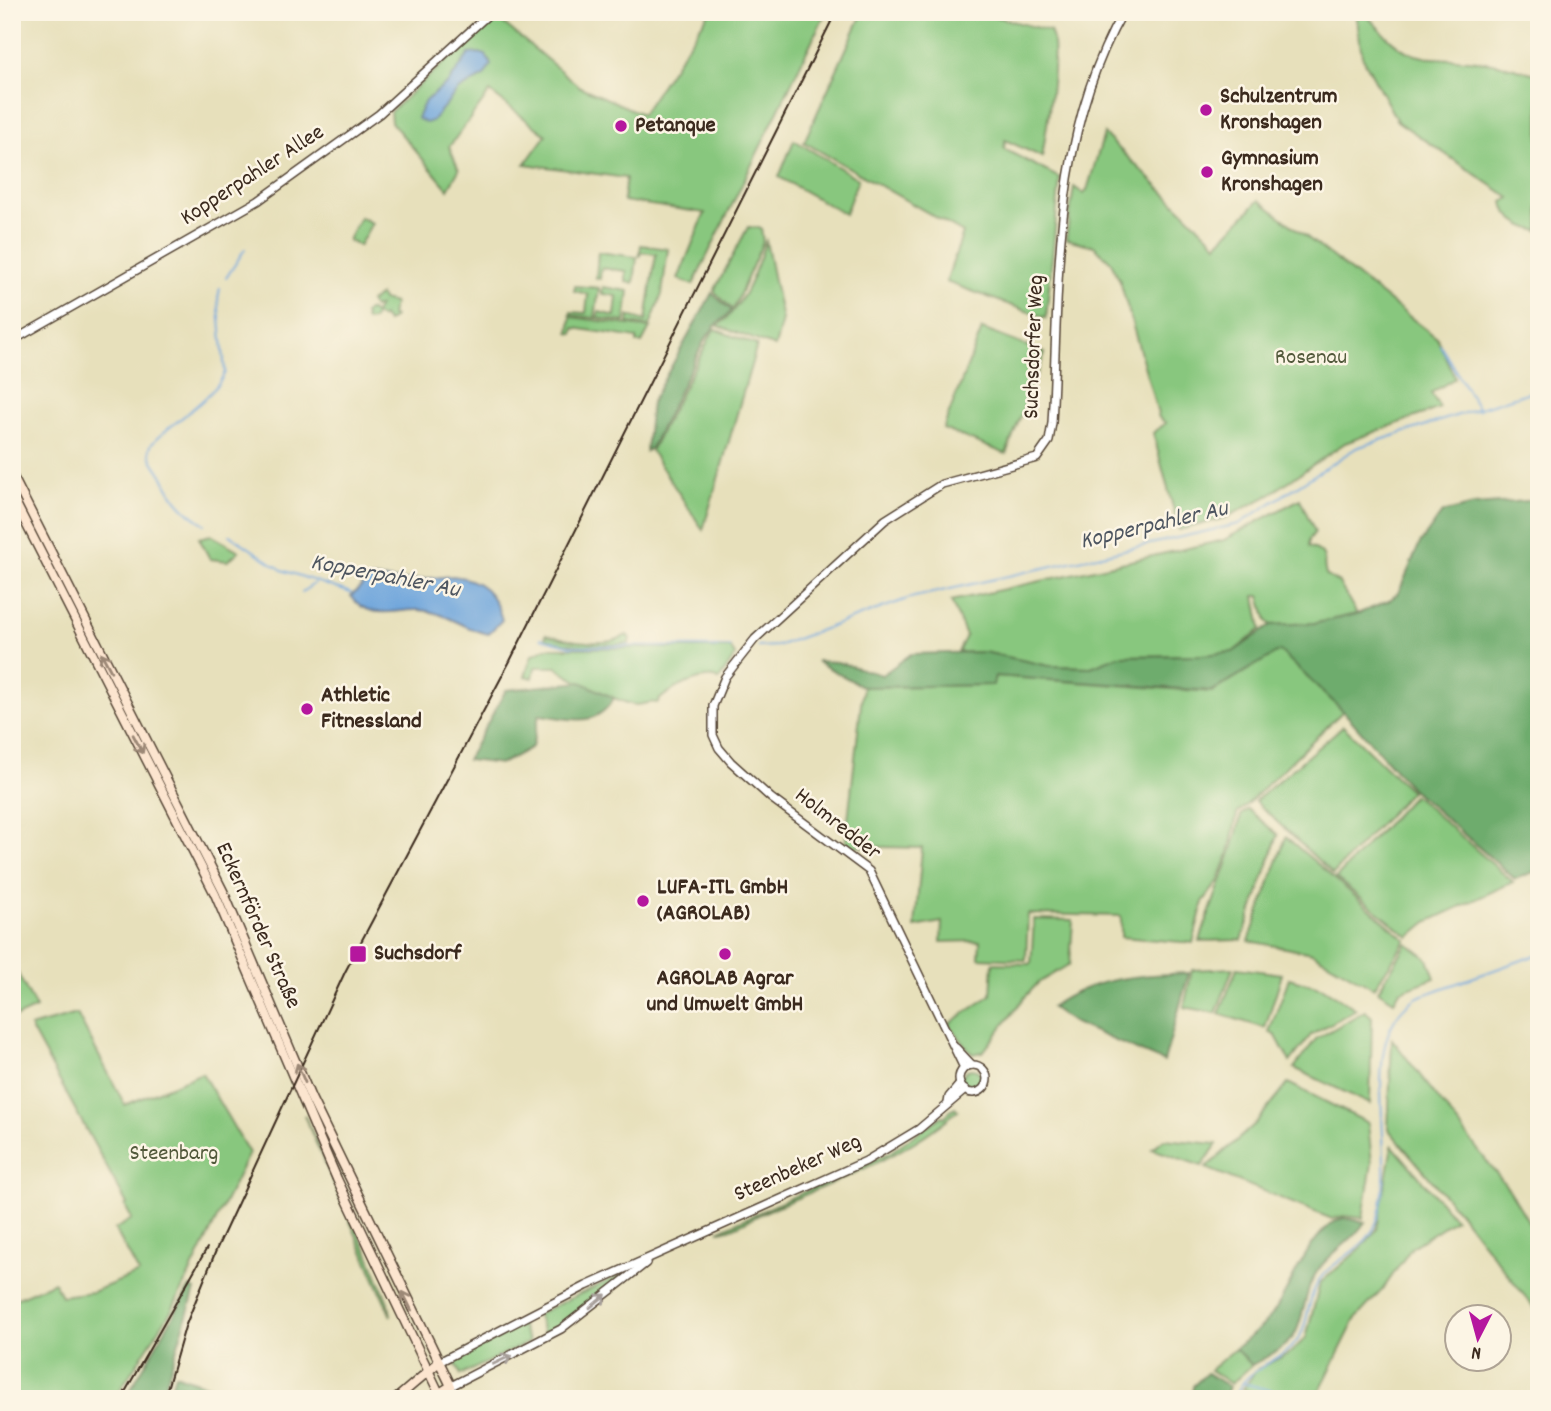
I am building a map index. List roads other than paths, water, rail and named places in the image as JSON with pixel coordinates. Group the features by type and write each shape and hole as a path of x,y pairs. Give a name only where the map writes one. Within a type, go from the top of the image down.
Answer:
{"main road":[{"name":"Eckernförder Straße","path":"12,475 73,608 215,894 307,1111 441,1396"},
{"name":"Eckernförder Straße","path":"12,496 223,891 311,1098 451,1386"},
{"name":"Steenbeker Weg","path":"396,1399 439,1362"},
{"name":"Steenbeker Weg","path":"430,1399 441,1396 451,1386"}],"street":[{"name":"Kopperpahler Allee","path":"12,341 246,208 296,176 396,100 491,12"},
{"name":"Suchsdorfer Weg","path":"746,650 865,538 911,500 958,478 1031,461 1046,447 1052,423 1059,246 1069,168 1086,97 1105,46 1123,12"},
{"name":"Holmredder","path":"746,650 717,692 712,718 716,744 731,762 771,798 869,871 956,1048 968,1067"},
{"name":"Steenbeker Weg","path":"968,1067 982,1068 986,1081 978,1091 962,1087 959,1076 968,1067"},
{"name":"Steenbeker Weg","path":"439,1362 530,1313 866,1161 919,1129 962,1087"},
{"name":"Steenbeker Weg","path":"451,1386 561,1329 655,1256"},
{"name":"Eckernförder Straße","path":"451,1386 457,1399"}],"water":[{"path":"469,54 486,55 491,65 484,76 458,90 432,121 426,123 417,118 425,101 449,82"},
{"path":"453,576 479,584 491,595 502,620 488,634 426,611 381,612 365,609 351,596 371,578 404,581"}],"waterway":[{"name":"Kopperpahler Au","path":"226,278 245,249"},
{"name":"Kopperpahler Au","path":"205,524 191,515 175,498 152,460 150,448 161,434 209,394 225,372 218,298 220,288"},
{"path":"1440,345 1479,410"},
{"name":"Kopperpahler Au","path":"758,647 777,646 910,598 1239,524 1356,448 1539,389"},
{"name":"Kopperpahler Au","path":"230,535 282,570 351,593"},
{"path":"302,592 315,583"},
{"name":"Kopperpahler Au","path":"541,638 571,646 730,647"},
{"path":"1235,1399 1238,1390 1249,1376 1295,1343 1304,1327 1317,1284 1328,1270 1361,1244 1374,1228 1382,1201 1384,1170 1381,1071 1386,1041 1397,1016 1418,997 1539,954"},
{"path":"1243,1383 1280,1393 1296,1393"}],"railway":[{"path":"164,1399 185,1327 217,1248 345,972 510,661 836,12"},
{"path":"121,1399 207,1248"}],"place":[{"name":"Schulzentrum Kronshagen","path":"1206,110"},
{"name":"Petanque","path":"621,126"},
{"name":"Gymnasium Kronshagen","path":"1207,172"},
{"name":"Athletic Fitnessland","path":"307,709"},
{"name":"LUFA-ITL GmbH (AGROLAB)","path":"643,901"},
{"name":"Suchsdorf","path":"358,954"},
{"name":"AGROLAB Agrar und Umwelt GmbH","path":"725,954"}],"park label":[{"name":"Rosenau","path":"1311,358"},
{"name":"Steenbarg","path":"174,1154"}]}
